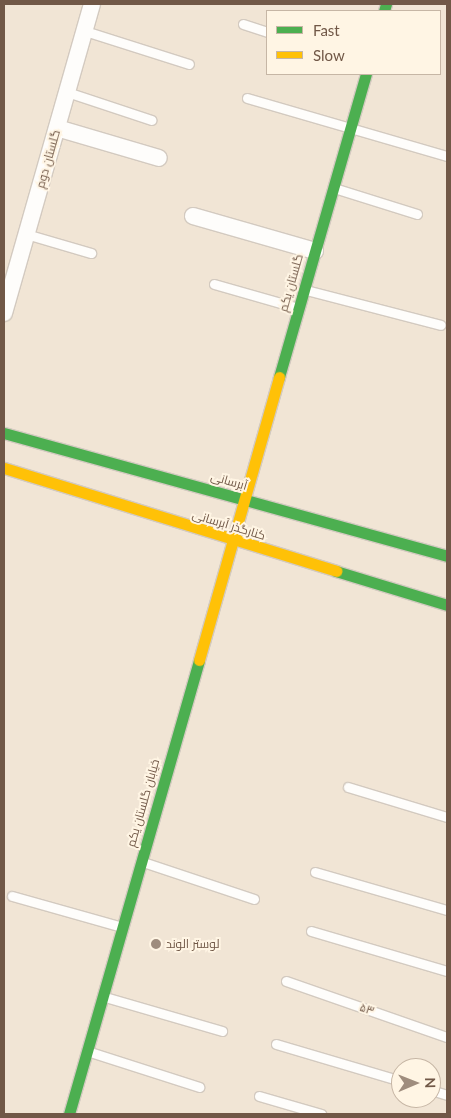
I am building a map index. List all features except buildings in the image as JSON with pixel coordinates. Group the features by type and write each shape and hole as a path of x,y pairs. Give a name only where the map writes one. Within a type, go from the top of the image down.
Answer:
{"street":[{"name":"گلستان دوم","path":"4,313 92,4"},
{"name":"گلستان یکم","path":"243,499 366,75"},
{"path":"56,128 159,158"},
{"path":"193,216 315,251"},
{"name":"آبرسانی","path":"4,433 447,556"},
{"name":"کنارگذر آبرسانی","path":"4,468 231,540 447,605"},
{"name":"خیابان گلستان یکم","path":"70,1114 243,499"}],"lane":[{"path":"243,24 266,32"},
{"path":"85,31 189,64"},
{"path":"67,92 151,120"},
{"path":"246,98 351,126 447,156"},
{"path":"333,188 417,214"},
{"path":"26,234 91,253"},
{"path":"214,284 298,308"},
{"path":"304,290 441,325"},
{"path":"348,788 447,817"},
{"path":"140,861 254,899"},
{"path":"315,872 447,910"},
{"path":"12,896 122,927"},
{"path":"311,931 447,971"},
{"name":"۵۳","path":"286,980 447,1037"},
{"path":"102,996 222,1031"},
{"path":"276,1044 391,1078"},
{"path":"87,1051 199,1087"},
{"path":"259,1096 321,1114"}],"shaded area":[{"path":"4,4 447,4 447,1114 4,1114"}],"traffic: fast":[{"path":"384,10 386,4"},
{"path":"279,377 366,75"},
{"path":"4,433 447,556"},
{"path":"336,571 447,605"},
{"path":"69,1114 199,660"}],"traffic: slow":[{"path":"199,660 279,377"},
{"path":"4,468 336,571"}],"place":[{"name":"لوستر الوند","path":"156,944"}]}
